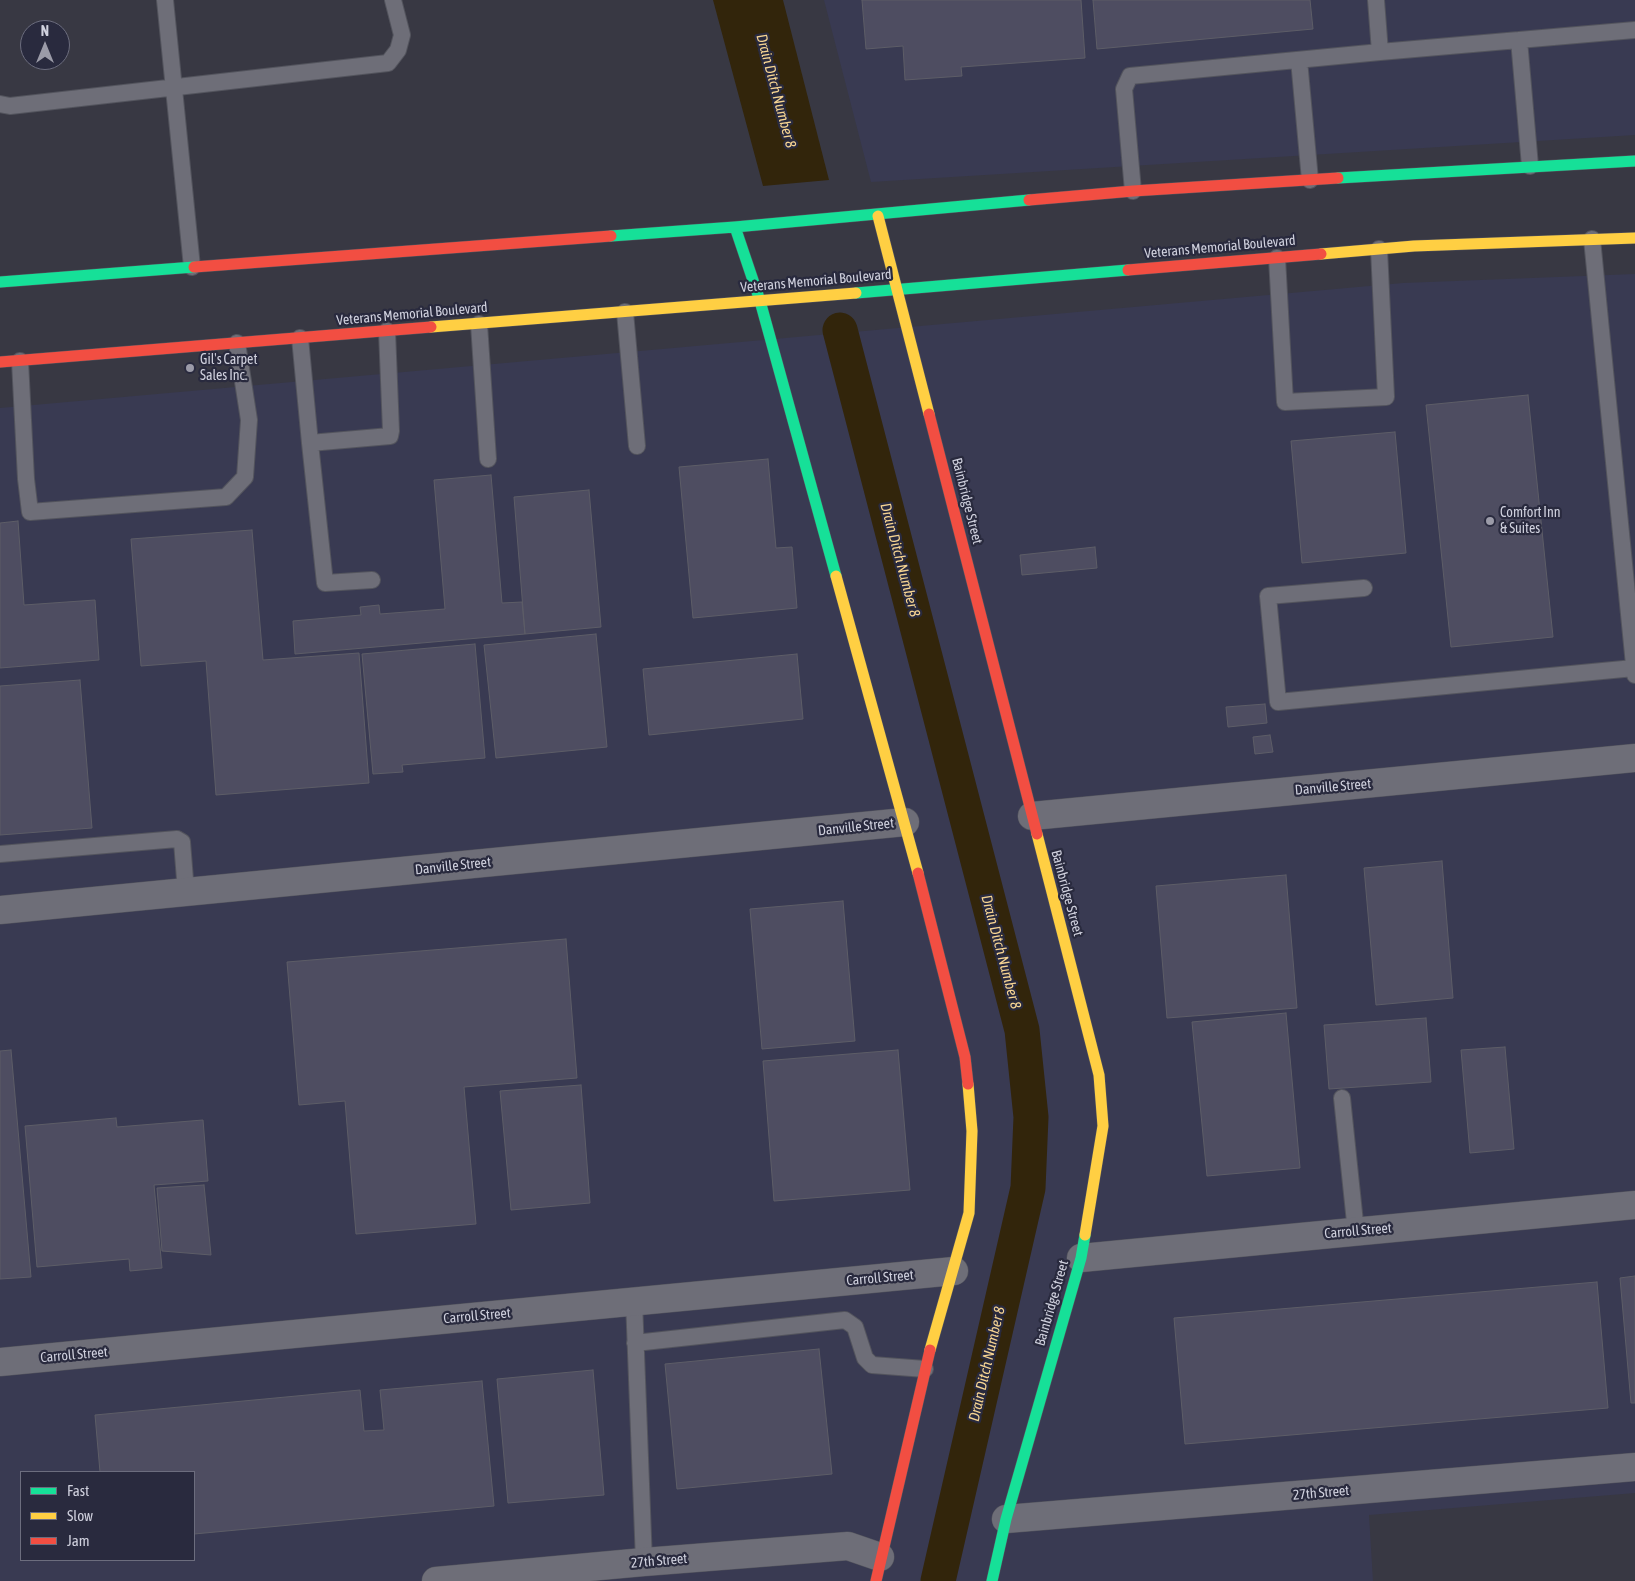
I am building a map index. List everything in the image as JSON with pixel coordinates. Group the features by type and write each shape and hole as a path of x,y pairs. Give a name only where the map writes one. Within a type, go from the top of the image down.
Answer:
{"main road":[{"path":"0,282 878,216 1133,191 1213,188 1310,180 1635,161"},
{"name":"Bainbridge Street","path":"878,216 1099,1075 1103,1126 1081,1258 1006,1519 992,1581"},
{"path":"735,227 760,301 905,822 965,1057 972,1131 969,1213 925,1369 878,1569"},
{"name":"Veterans Memorial Boulevard","path":"0,362 898,290 1378,249 1592,238 1635,238"}],"street":[{"name":"Danville Street","path":"1032,816 1635,758"},
{"name":"Danville Street","path":"0,910 905,822"},
{"name":"Carroll Street","path":"1081,1258 1635,1205"},
{"name":"Carroll Street","path":"0,1362 954,1271"},
{"name":"27th Street","path":"1006,1519 1635,1467"},
{"name":"27th Street","path":"436,1581 848,1546 878,1569"}],"lane":[{"path":"165,0 192,267"},
{"path":"0,104 10,106 388,64 398,50 402,35 393,0"},
{"path":"1376,0 1380,52"},
{"path":"1133,191 1124,89 1130,76 1635,30"},
{"path":"1519,40 1530,166"},
{"path":"1299,60 1310,180"},
{"path":"1592,238 1635,675"},
{"path":"1277,258 1285,402 1386,397 1378,249"},
{"path":"626,312 637,446"},
{"path":"480,324 488,459"},
{"path":"310,443 390,436 387,331"},
{"path":"300,338 325,583 372,580"},
{"path":"20,361 26,479 30,512 226,497 244,477 249,420 237,344"},
{"path":"1364,588 1268,596 1278,702 1634,668"},
{"path":"0,854 177,839 182,842 186,892"},
{"path":"1342,1098 1356,1232"},
{"path":"634,1301 644,1562"},
{"path":"635,1343 845,1320 855,1326 865,1358 872,1365 925,1369"}],"shaded area":[{"path":"824,0 1635,0 1635,135 871,182"},
{"path":"1635,274 1635,1493 1369,1515 1373,1581 0,1581 0,408 1403,283"}],"water":[{"path":"713,0 783,0 829,180 763,186"}],"building":[{"path":"862,0 1081,0 1085,58 961,67 962,76 905,80 903,46 866,49"},
{"path":"1093,0 1310,0 1313,29 1097,49"},
{"name":"Comfort Inn & Suites","path":"1528,395 1553,637 1451,647 1426,405"},
{"path":"1395,432 1406,553 1302,563 1291,441"},
{"path":"768,459 776,548 792,547 797,608 693,618 679,467"},
{"path":"491,475 502,603 522,602 525,634 295,654 293,621 361,615 360,607 379,605 380,614 445,609 434,480"},
{"path":"589,490 601,627 525,634 514,497"},
{"path":"18,521 24,605 95,600 99,660 0,668 0,523"},
{"path":"252,530 263,660 359,653 369,783 216,795 206,661 141,666 131,539"},
{"path":"1095,547 1097,568 1022,575 1020,555"},
{"path":"596,634 607,747 496,758 484,645"},
{"path":"475,644 485,758 402,765 403,772 373,774 362,654"},
{"path":"797,654 803,719 649,735 643,669"},
{"path":"80,680 92,828 0,835 0,686"},
{"path":"1265,704 1267,723 1228,727 1226,707"},
{"path":"1270,735 1273,752 1255,754 1253,737"},
{"path":"1442,861 1453,998 1376,1005 1364,868"},
{"path":"1286,875 1297,1008 1167,1018 1156,886"},
{"path":"843,901 855,1041 762,1049 750,909"},
{"path":"566,939 577,1078 464,1087 476,1224 356,1234 345,1101 299,1105 287,962"},
{"path":"1286,1013 1300,1168 1207,1176 1192,1022"},
{"path":"1426,1018 1431,1082 1329,1089 1324,1025"},
{"path":"1505,1047 1514,1149 1470,1153 1461,1050"},
{"path":"11,1050 31,1277 0,1279 0,1051"},
{"path":"898,1050 910,1190 774,1201 763,1061"},
{"path":"581,1085 590,1203 511,1210 500,1091"},
{"path":"116,1118 117,1127 203,1120 208,1181 154,1185 162,1268 130,1271 129,1259 37,1267 25,1126"},
{"path":"204,1185 211,1255 162,1251 157,1188"},
{"path":"1635,1276 1635,1403 1631,1403 1620,1278"},
{"path":"1597,1282 1608,1408 1185,1444 1174,1318"},
{"path":"819,1349 832,1474 677,1489 665,1364"},
{"path":"593,1370 604,1495 508,1503 497,1379"},
{"path":"482,1381 494,1506 195,1534 195,1471 100,1471 95,1415 360,1390 364,1431 384,1430 380,1390"}],"waterway":[{"name":"Drain Ditch Number 8","path":"840,330 1022,1030 1031,1117 1028,1188 938,1581"}],"traffic: fast":[{"path":"1338,178 1635,161"},
{"path":"611,236 735,227 1029,200"},
{"path":"735,227 760,301 836,576"},
{"path":"0,282 194,267"},
{"path":"856,293 1128,270"},
{"path":"992,1581 1006,1519 1081,1258 1085,1235"}],"traffic: slow":[{"path":"878,216 929,414"},
{"path":"1321,254 1414,246 1635,238"},
{"path":"431,327 856,293"},
{"path":"836,576 918,873"},
{"path":"1037,834 1099,1075 1103,1126 1085,1235"},
{"path":"930,1350 969,1213 972,1131 968,1084"}],"traffic: jam":[{"path":"1029,200 1133,191 1338,178"},
{"path":"194,267 611,236"},
{"path":"1128,270 1321,254"},
{"path":"0,362 431,327"},
{"path":"929,414 1037,834"},
{"path":"918,873 965,1057 968,1084"},
{"path":"876,1581 930,1350"}],"place":[{"name":"Gil's Carpet Sales Inc.","path":"190,368"},
{"name":"Comfort Inn & Suites","path":"1490,521"}]}
